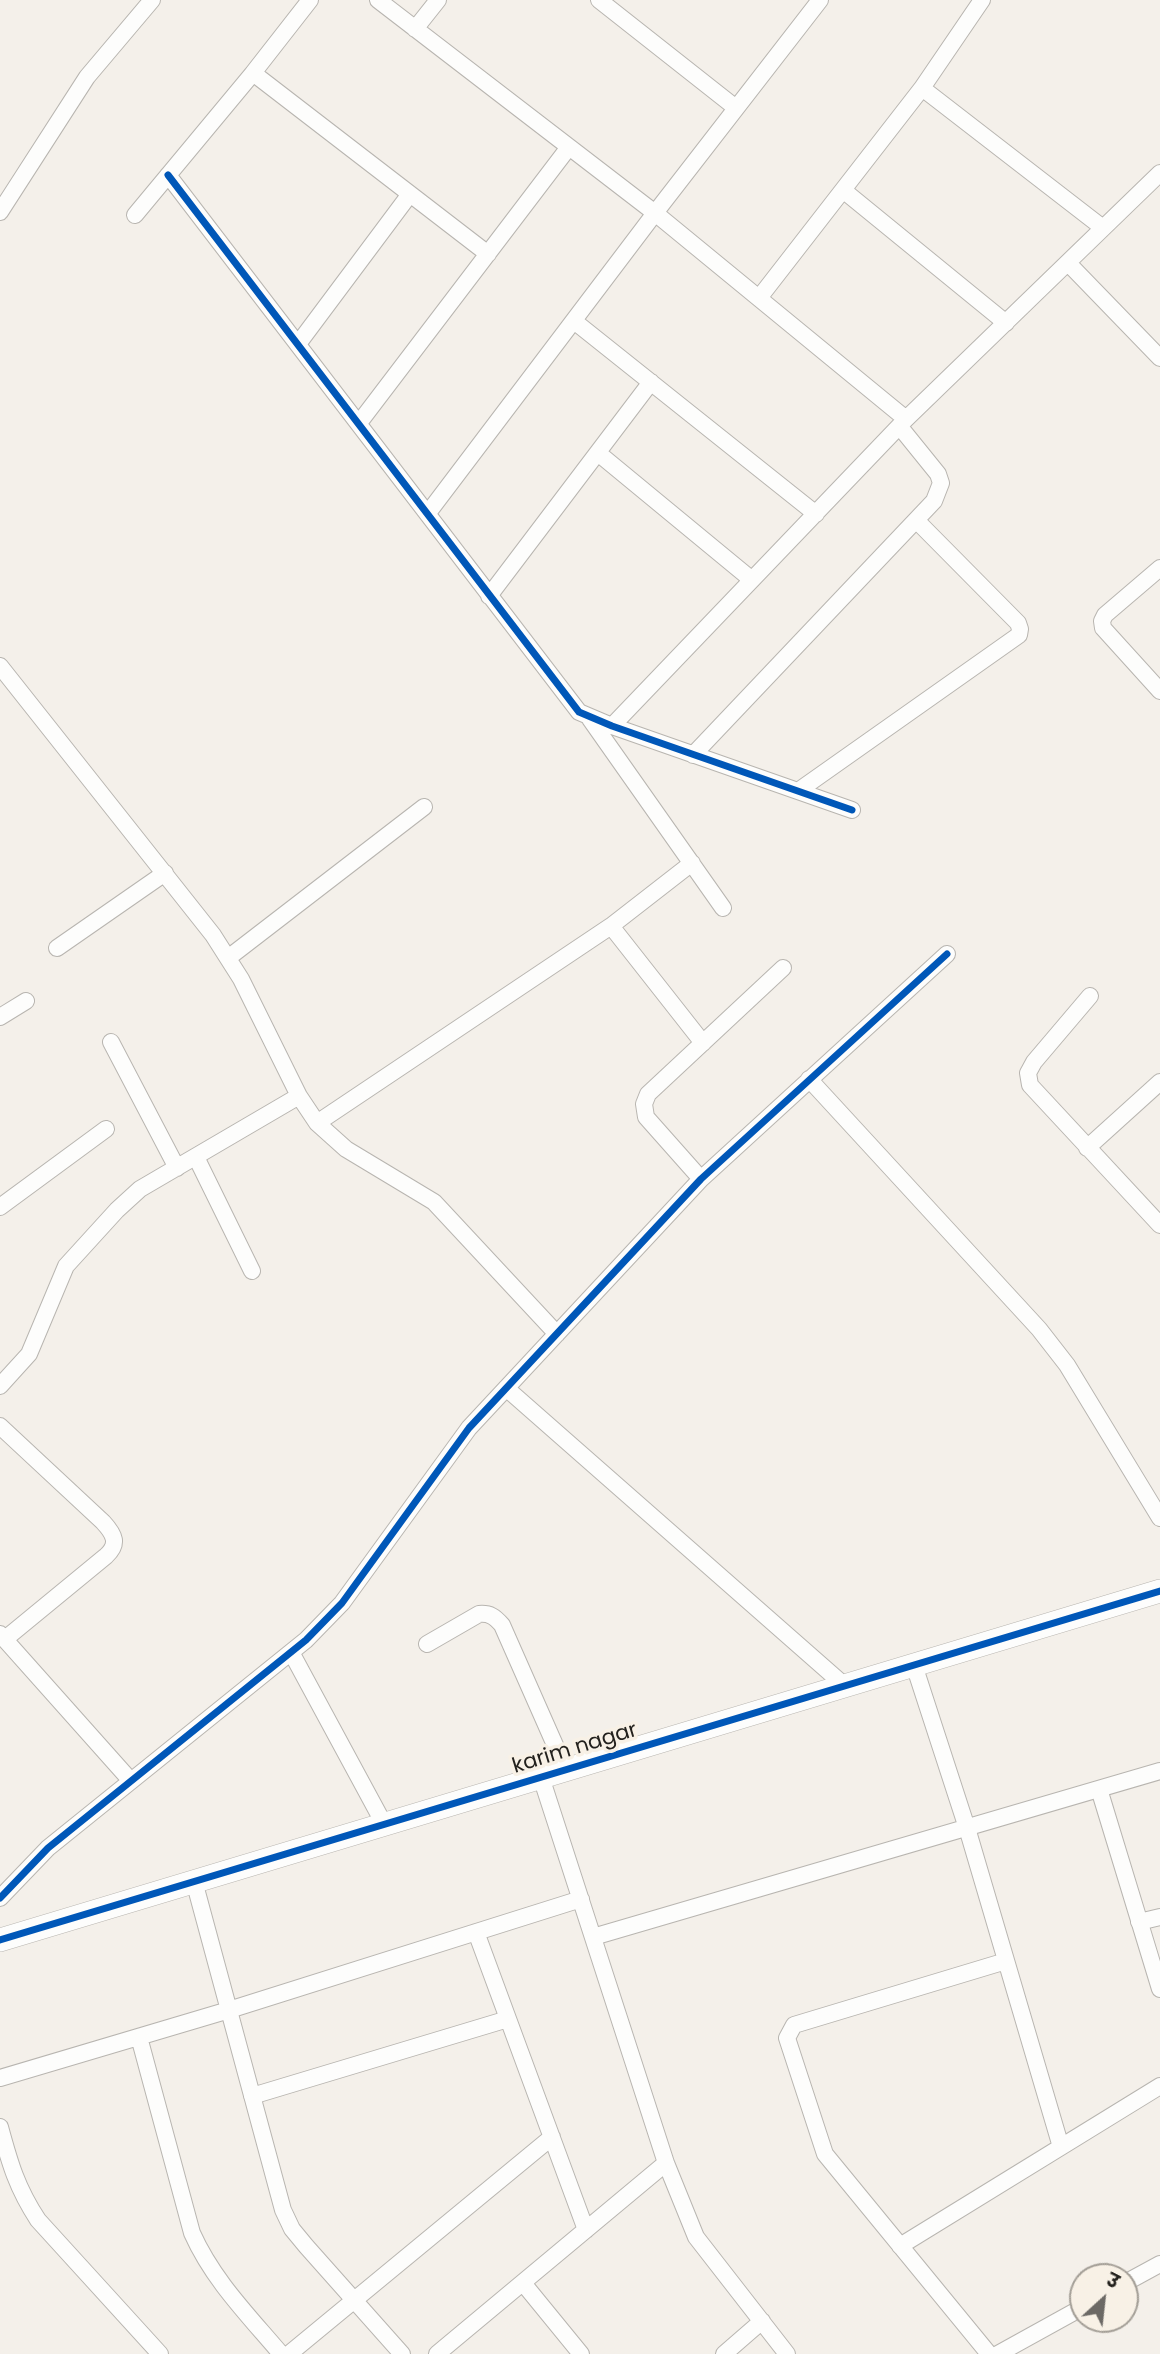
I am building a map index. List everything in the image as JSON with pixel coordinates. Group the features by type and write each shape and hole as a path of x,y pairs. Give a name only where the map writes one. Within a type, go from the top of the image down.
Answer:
{"street":[{"path":"0,212 87,77 152,0"},
{"path":"135,215 310,0"},
{"path":"378,0 655,213 758,298 903,423 938,474 941,483 934,501 693,755"},
{"path":"415,29 438,0"},
{"path":"599,0 736,108"},
{"path":"428,513 820,0"},
{"path":"758,298 922,88 980,3"},
{"path":"253,73 488,254"},
{"path":"922,88 1103,228"},
{"path":"359,423 569,147"},
{"path":"612,726 903,423 1160,173"},
{"path":"168,175 574,707 590,718 852,810"},
{"path":"843,190 1006,323"},
{"path":"298,344 410,194"},
{"path":"1068,262 1160,358"},
{"path":"574,321 816,514"},
{"path":"489,596 651,382"},
{"path":"597,453 752,580"},
{"path":"799,791 1019,635 1018,623 916,520"},
{"path":"1159,570 1105,615 1102,621 1103,628 1160,691"},
{"path":"0,666 165,873 228,958 299,1096 317,1123 346,1149 434,1202 556,1334"},
{"path":"590,718 723,908"},
{"path":"228,958 424,807"},
{"path":"317,1123 611,926 692,863"},
{"path":"57,948 165,873"},
{"path":"611,926 703,1043"},
{"path":"3,1888 48,1848 316,1631 342,1603 456,1444 556,1334 701,1179 947,954"},
{"path":"701,1179 646,1117 644,1104 648,1094 783,968"},
{"path":"1090,996 1034,1062 1028,1073 1030,1085 1160,1225"},
{"path":"0,1017 26,1001"},
{"path":"111,1042 177,1168"},
{"path":"809,1079 1039,1329 1067,1365 1160,1518"},
{"path":"1087,1148 1160,1082"},
{"path":"0,1385 29,1354 66,1266 131,1196 299,1096"},
{"path":"0,1207 106,1129"},
{"path":"196,1157 252,1271"},
{"path":"506,1388 845,1686"},
{"path":"0,1426 103,1522 115,1538 111,1551 2,1636 131,1781"},
{"name":"karim nagar","path":"0,1940 1160,1591"},
{"path":"426,1644 479,1614 495,1618 502,1625 566,1770"},
{"path":"291,1651 384,1824"},
{"path":"914,1665 967,1828 1061,2147"},
{"path":"593,1937 1160,1771"},
{"path":"541,1777 666,2163 696,2237 787,2354"},
{"path":"1099,1789 1160,1989"},
{"path":"194,1881 283,2210 292,2229 306,2246 402,2354"},
{"path":"0,2078 229,2010 581,1899"},
{"path":"1139,1922 1160,1917"},
{"path":"475,1932 586,2230"},
{"path":"989,2354 825,2154 787,2038 794,2025 1006,1961"},
{"path":"252,2096 508,2019"},
{"path":"139,2037 192,2232 203,2257 219,2281 281,2354"},
{"path":"900,2245 1160,2085"},
{"path":"0,2127 12,2173 38,2220 160,2354"},
{"path":"289,2354 552,2137"},
{"path":"437,2354 666,2163"},
{"path":"1139,2275 1160,2264"},
{"path":"523,2283 581,2354"},
{"path":"998,2354 1069,2315"},
{"path":"724,2354 762,2321"}],"cycle path":[{"path":"168,175 579,712 852,810"},
{"path":"0,1898 48,1848 306,1640 342,1603 469,1428 701,1179 947,954"},
{"path":"0,1940 1160,1591"}]}
